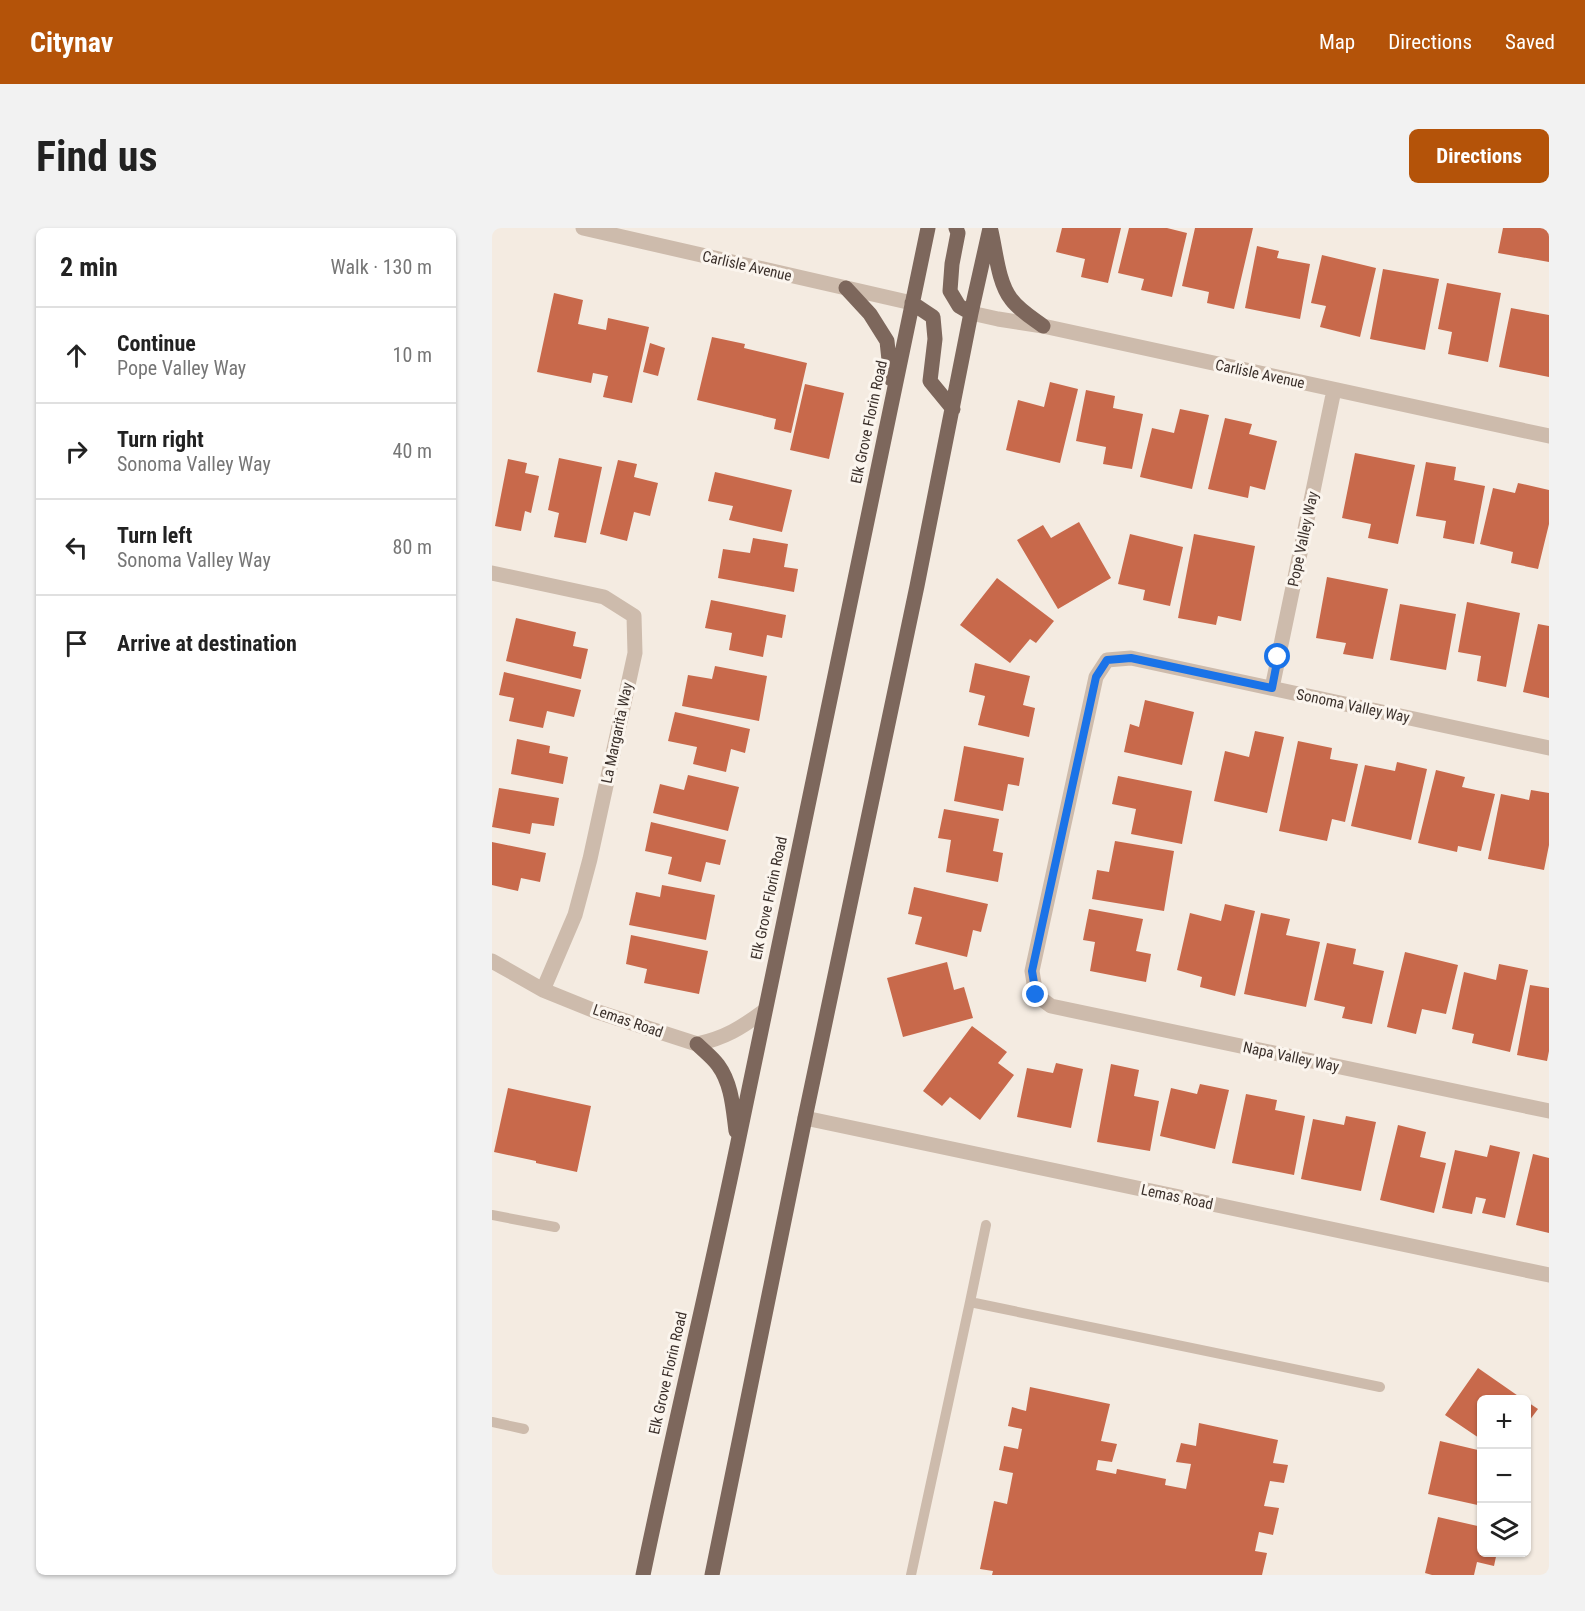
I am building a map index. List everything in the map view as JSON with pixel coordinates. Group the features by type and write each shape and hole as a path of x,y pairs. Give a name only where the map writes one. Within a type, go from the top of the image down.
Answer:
{"main road":[{"name":"Elk Grove Florin Road","path":"643,1575 737,1144 928,228"},
{"path":"956,228 958,233 950,291 959,306 971,313"},
{"path":"712,1575 990,228"},
{"path":"990,228 1000,278 1010,298 1043,326"},
{"path":"846,288 870,314 887,341 893,394"},
{"path":"912,303 933,317 935,339 930,381 953,409"},
{"path":"697,1044 719,1066 726,1079 733,1105 737,1144"}],"street":[{"name":"Carlisle Avenue","path":"583,228 912,303"},
{"name":"Carlisle Avenue","path":"971,313 1043,326 1549,436"},
{"name":"Pope Valley Way","path":"1272,688 1334,390"},
{"name":"La Margarita Way","path":"492,573 604,597 634,616 634,653 590,859 576,915 543,990"},
{"name":"Sonoma Valley Way","path":"1036,995 1032,971 1096,677 1107,660 1131,658 1549,747"},
{"name":"Lemas Road","path":"492,961 543,990 595,1011 697,1044"},
{"name":"Napa Valley Way","path":"1036,995 1051,1006 1549,1111"},
{"path":"697,1044 714,1040 741,1028 764,1011"},
{"name":"Lemas Road","path":"805,1118 1549,1275"}],"lane":[{"path":"492,1215 555,1227"},
{"path":"911,1575 986,1225"},
{"path":"970,1302 1380,1387"},
{"path":"492,1422 524,1429"}],"building":[{"path":"1062,228 1121,228 1108,283 1081,277 1085,259 1056,252"},
{"path":"1129,228 1167,228 1187,233 1172,297 1141,290 1144,279 1118,273"},
{"path":"1195,228 1253,228 1234,309 1207,303 1209,292 1182,286"},
{"path":"1503,228 1549,228 1549,262 1498,253"},
{"path":"1257,246 1279,251 1277,258 1310,264 1300,319 1245,308"},
{"path":"1322,255 1376,268 1360,337 1320,327 1326,306 1311,303"},
{"path":"1383,269 1439,279 1425,350 1370,339"},
{"path":"1447,283 1501,293 1488,362 1448,354 1452,332 1438,329"},
{"path":"554,293 583,300 578,324 606,330 608,318 649,327 632,403 603,397 608,376 593,373 591,383 537,372"},
{"path":"1511,308 1549,315 1549,377 1499,367"},
{"path":"712,337 745,344 744,348 807,363 791,433 774,429 776,419 697,400"},
{"path":"650,343 665,348 658,376 643,372"},
{"path":"1050,382 1078,389 1060,463 1006,450 1018,400 1044,407"},
{"path":"805,384 844,393 829,459 790,450"},
{"path":"1086,390 1115,396 1113,408 1143,414 1132,469 1103,464 1106,447 1076,441"},
{"path":"1180,409 1209,415 1192,489 1140,477 1152,428 1174,433"},
{"path":"1225,418 1252,424 1249,434 1277,441 1265,490 1250,486 1248,498 1208,489"},
{"path":"1355,453 1415,465 1398,544 1368,538 1371,524 1342,518"},
{"path":"559,458 602,467 586,543 554,537 559,513 548,510"},
{"path":"508,459 527,463 525,473 539,476 531,513 525,511 521,531 495,526"},
{"path":"618,460 637,464 634,477 658,483 650,516 634,512 627,541 600,534"},
{"path":"1426,462 1456,467 1454,480 1485,486 1474,544 1443,538 1446,521 1416,516"},
{"path":"715,472 792,490 782,532 729,520 733,506 708,501"},
{"path":"1518,483 1549,490 1549,524 1538,569 1511,563 1513,552 1480,544 1493,488 1515,493"},
{"path":"1079,522 1111,578 1058,609 1017,540 1043,525 1051,538"},
{"path":"1130,534 1183,547 1170,606 1143,600 1145,590 1118,584"},
{"path":"1194,534 1255,546 1241,621 1218,616 1216,625 1178,618"},
{"path":"753,538 788,544 784,567 798,569 794,592 718,578 723,549 750,553"},
{"path":"1327,577 1388,589 1373,659 1343,654 1346,643 1316,638"},
{"path":"997,578 1054,621 1036,643 1030,639 1010,663 960,625"},
{"path":"711,600 786,615 782,638 767,635 763,657 729,650 732,633 705,628"},
{"path":"1467,602 1520,613 1506,687 1477,681 1481,656 1458,652"},
{"path":"1400,604 1456,614 1446,670 1390,660"},
{"path":"516,618 576,632 573,646 588,649 581,679 506,661"},
{"path":"1538,624 1549,626 1549,698 1523,692"},
{"path":"975,663 1030,676 1023,705 1035,708 1029,737 978,725 985,696 969,692"},
{"path":"715,666 767,676 759,721 682,706 688,675 712,679"},
{"path":"504,672 581,690 574,717 547,711 543,728 509,721 514,698 499,695"},
{"path":"1145,700 1194,712 1182,765 1124,752 1130,724 1139,727"},
{"path":"675,712 750,729 745,753 731,749 726,772 693,764 697,747 668,741"},
{"path":"1255,731 1284,737 1267,813 1214,801 1225,751 1249,757"},
{"path":"517,739 550,746 549,753 568,757 563,784 511,774"},
{"path":"1298,741 1332,748 1330,759 1358,764 1345,822 1332,819 1327,841 1279,831"},
{"path":"964,746 1024,758 1019,786 1008,784 1003,811 954,801"},
{"path":"1397,762 1427,769 1411,840 1351,826 1365,765 1395,771"},
{"path":"1436,770 1465,777 1462,787 1495,794 1481,851 1458,846 1457,852 1418,843"},
{"path":"688,775 739,787 728,831 653,813 660,784 684,790"},
{"path":"1118,776 1192,791 1182,844 1131,834 1136,809 1112,804"},
{"path":"499,788 559,798 554,826 532,823 530,834 492,827"},
{"path":"1531,790 1549,793 1549,845 1544,870 1488,859 1501,794 1529,800"},
{"path":"944,809 999,819 993,851 1003,853 998,882 946,872 951,840 938,838"},
{"path":"651,822 726,840 720,865 706,862 701,882 668,874 672,857 645,851"},
{"path":"1115,841 1174,851 1164,911 1092,899 1097,870 1109,872"},
{"path":"492,842 546,853 540,882 521,878 518,891 492,885"},
{"path":"662,885 715,895 706,940 629,925 636,892 660,897"},
{"path":"914,887 988,904 981,932 973,930 967,957 915,944 922,917 908,914"},
{"path":"1225,904 1255,911 1235,996 1200,987 1202,977 1177,970 1190,913 1221,921"},
{"path":"1089,909 1143,919 1136,951 1151,954 1146,982 1090,971 1095,942 1083,940"},
{"path":"1261,913 1290,919 1286,935 1320,942 1306,1007 1244,994"},
{"path":"631,935 708,951 699,994 644,983 647,969 626,964"},
{"path":"1327,943 1356,949 1353,964 1384,971 1372,1024 1342,1018 1345,1007 1314,1000"},
{"path":"1405,952 1458,965 1446,1014 1422,1009 1416,1034 1387,1027"},
{"path":"947,962 954,990 964,987 973,1018 903,1037 887,978"},
{"path":"1499,964 1528,970 1510,1052 1472,1043 1474,1034 1452,1029 1464,972 1496,980"},
{"path":"1530,985 1549,988 1547,1061 1517,1055"},
{"path":"972,1026 1007,1052 998,1063 1014,1075 980,1120 950,1097 942,1106 923,1091"},
{"path":"1056,1063 1083,1069 1071,1128 1017,1117 1027,1068 1053,1073"},
{"path":"1111,1064 1139,1070 1134,1096 1159,1101 1150,1151 1097,1142"},
{"path":"1200,1084 1229,1090 1215,1149 1160,1136 1171,1088 1197,1094"},
{"path":"508,1088 591,1106 577,1172 494,1152"},
{"path":"1246,1094 1277,1100 1275,1110 1305,1116 1294,1175 1232,1163"},
{"path":"1346,1116 1376,1122 1361,1191 1301,1179 1313,1119 1344,1125"},
{"path":"1398,1125 1426,1132 1420,1157 1446,1163 1434,1213 1380,1200"},
{"path":"1490,1145 1520,1152 1505,1218 1482,1213 1486,1199 1476,1197 1472,1214 1442,1208 1455,1150 1487,1157"},
{"path":"1533,1154 1549,1158 1549,1233 1516,1225"},
{"path":"1478,1368 1517,1395 1477,1395 1477,1437 1445,1415"},
{"path":"1030,1387 1110,1404 1101,1441 1117,1444 1112,1462 1098,1460 1096,1470 1116,1474 1117,1469 1166,1479 1165,1485 1186,1489 1191,1464 1176,1462 1181,1443 1196,1446 1199,1423 1278,1440 1273,1463 1288,1465 1284,1483 1270,1481 1264,1506 1279,1508 1273,1535 1259,1532 1255,1551 1267,1553 1262,1575 992,1575 993,1571 980,1569 994,1501 1007,1504 1013,1473 999,1470 1004,1446 1018,1449 1022,1429 1008,1426 1012,1407 1026,1411"},
{"path":"1531,1404 1538,1409 1531,1418"},
{"path":"1440,1441 1477,1450 1477,1505 1428,1494"},
{"path":"1438,1517 1477,1526 1477,1557 1496,1557 1494,1566 1477,1562 1474,1575 1425,1573"}],"route":[{"path":"1036,995 1032,971 1096,677 1107,660 1131,658 1272,688 1278,657"}]}
